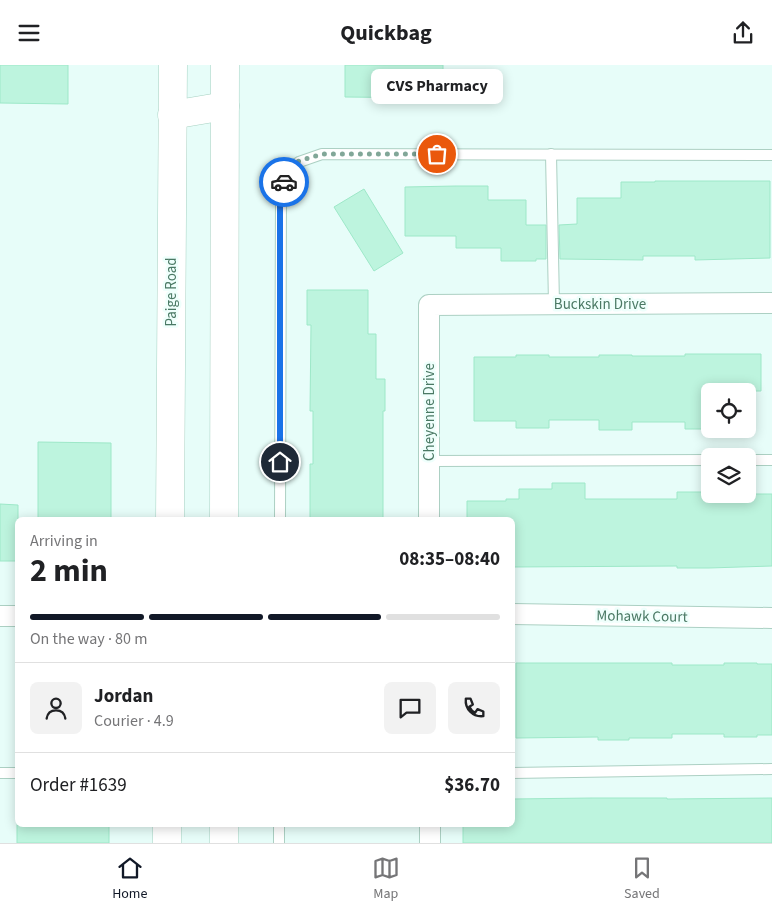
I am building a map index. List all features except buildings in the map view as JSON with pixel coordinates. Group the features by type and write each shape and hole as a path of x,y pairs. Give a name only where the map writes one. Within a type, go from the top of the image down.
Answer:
{"main road":[{"name":"Paige Road","path":"170,517 173,65"},
{"path":"224,517 225,65"},
{"path":"172,115 225,106"},
{"path":"167,827 167,843"},
{"path":"224,827 224,843"}],"street":[{"name":"Buckskin Drive","path":"428,305 772,303"},
{"name":"Cheyenne Drive","path":"428,305 429,517"},
{"name":"Mohawk Court","path":"515,614 772,618"},
{"path":"0,616 15,616"},
{"path":"430,827 430,843"}],"lane":[{"path":"280,517 280,192 286,171 299,161 322,154 772,155"},
{"path":"552,154 554,304"},
{"path":"429,461 701,460"},
{"path":"756,460 772,460"},
{"path":"515,773 772,769"},
{"path":"0,773 15,773"},
{"path":"279,827 279,843"}],"way so far":[{"path":"284,182 286,171 299,161 322,154 437,154"}],"place":[{"name":"CVS Pharmacy","path":"437,154"}],"route":[{"path":"280,462 280,192 284,182"}]}
